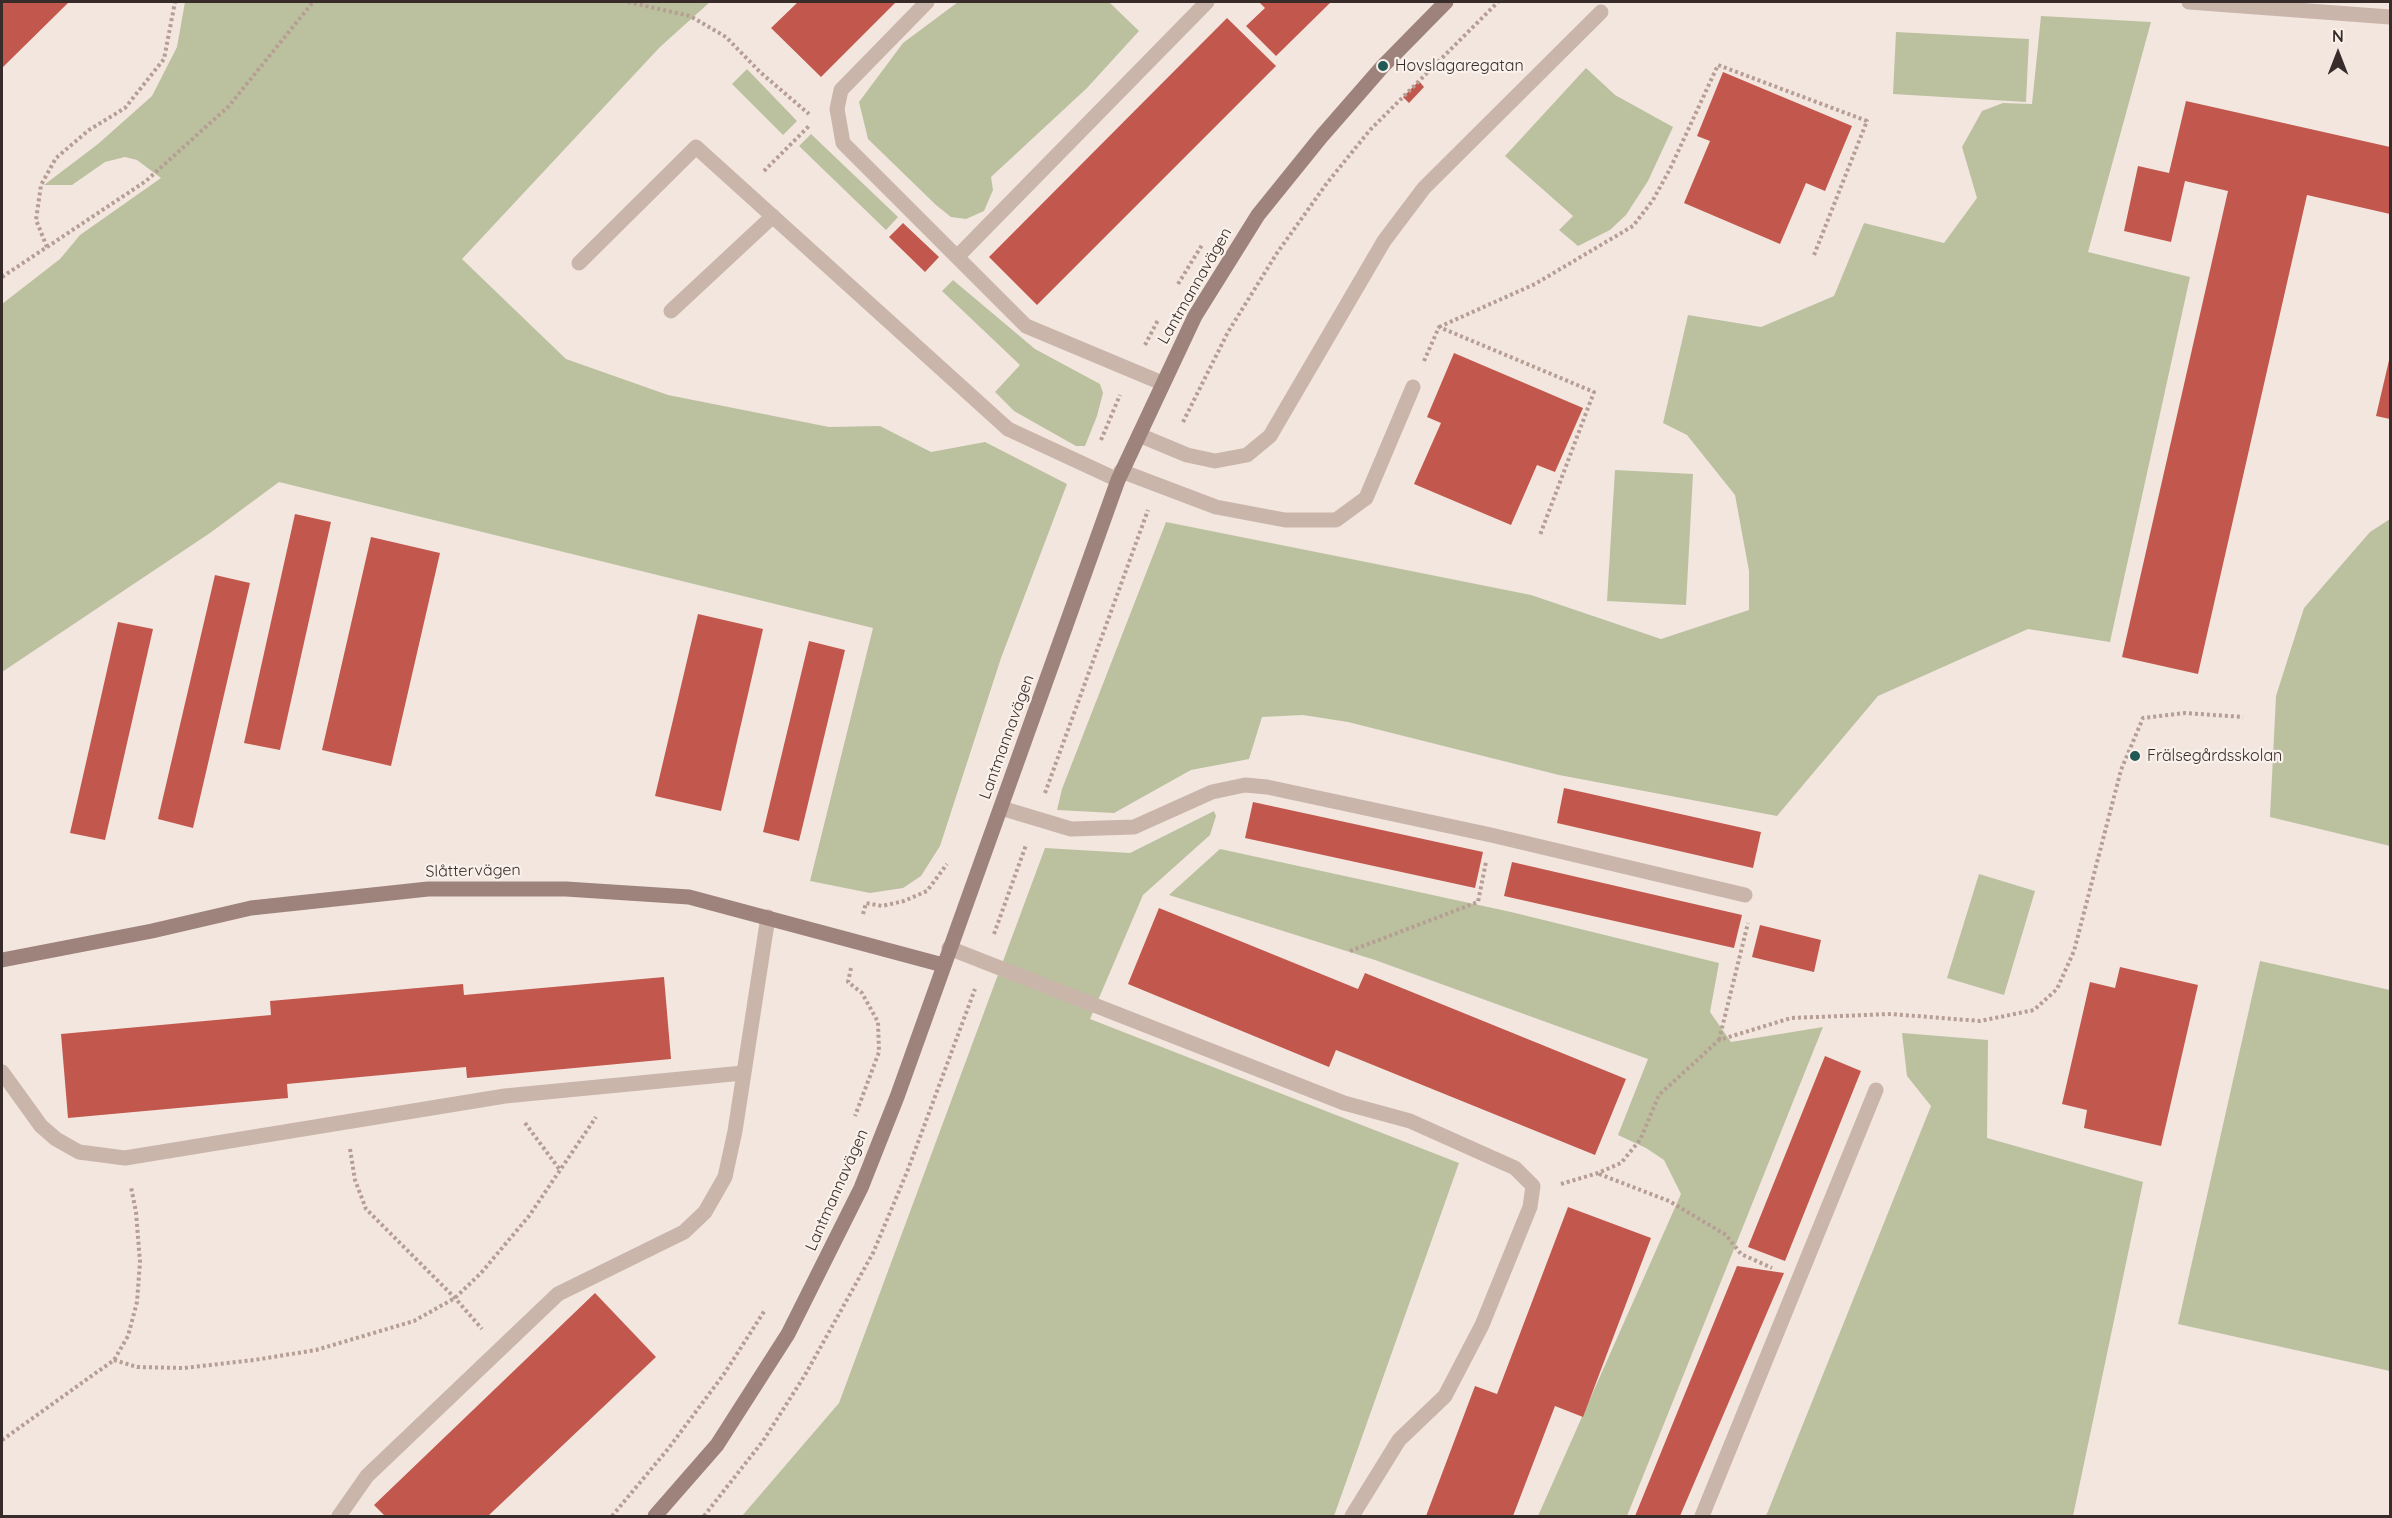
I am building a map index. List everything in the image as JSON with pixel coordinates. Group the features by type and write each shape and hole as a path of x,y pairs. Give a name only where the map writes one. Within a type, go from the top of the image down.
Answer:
{"street":[{"path":"927,2 842,90 837,109 843,143 1026,326 1162,383"},
{"path":"957,257 1207,2"},
{"name":"Lantmannavägen","path":"655,1516 717,1445 788,1334 861,1188 897,1097 1120,476 1195,316 1258,215 1375,75 1446,2"},
{"path":"2189,2 2391,16"},
{"path":"1139,435 1187,455 1215,461 1247,455 1270,436 1384,241 1424,188 1600,12"},
{"path":"579,263 696,147 1008,429 1120,476 1157,484 1216,507 1285,520 1336,520 1366,498 1413,387"},
{"path":"671,311 773,216"},
{"path":"1001,808 1071,829 1134,827 1212,792 1245,785 1491,835 1745,896"},
{"name":"Slåttervägen","path":"2,960 141,933 251,908 428,889 566,889 689,897 943,965"},
{"path":"339,1516 367,1476 558,1294 684,1233 705,1212 726,1177 768,917"},
{"path":"949,948 1344,1103 1410,1121 1515,1168 1533,1186 1530,1207 1482,1325 1445,1396 1399,1440 1353,1516"},
{"path":"2,1072 40,1126 56,1139 79,1152 125,1158 505,1096 743,1073"},
{"path":"1702,1516 1876,1090"}],"path":[{"path":"47,247 36,220 40,185 56,158 88,130 125,108 164,59 176,2"},
{"path":"2,276 146,181 229,106 313,2"},
{"path":"628,2 690,16 726,37 760,72 816,120 744,190"},
{"path":"1171,448 1197,390 1228,332 1277,253 1321,192 1370,130 1498,2"},
{"path":"1413,387 1439,327 1535,284 1633,225 1653,200 1670,169 1718,65 1867,121 1814,255"},
{"path":"1439,327 1594,392 1540,535"},
{"path":"704,1516 764,1441 805,1375 873,1253 944,1074 1157,484"},
{"path":"1533,1186 1564,1184 1621,1163 1640,1140 1659,1095 1719,1040 1791,1018 1891,1014 1980,1020 2034,1010 2057,988 2073,951 2121,770 2143,718 2185,713 2243,717"},
{"path":"1350,951 1478,902 1491,835"},
{"path":"1719,1040 1749,916 1745,896"},
{"path":"855,1117 879,1052 878,1022 862,993 848,982 858,941"},
{"path":"114,1360 137,1367 184,1368 316,1350 414,1321 455,1298 481,1273 529,1216 618,1084"},
{"path":"505,1096 560,1170"},
{"path":"346,1123 355,1180 366,1209 455,1298 500,1350"},
{"path":"2,1440 114,1360 128,1336 137,1302 140,1262 136,1212 125,1158"},
{"path":"1598,1173 1669,1201 1725,1234 1741,1254 1773,1268"},
{"path":"612,1516 668,1449 724,1374 770,1302"}],"green space":[{"path":"185,2 710,2 660,47 462,259 566,359 668,395 829,427 880,426 931,452 985,442 1067,484 1001,658 940,846 921,876 903,888 870,893 810,881 873,628 279,482 210,533 2,672 2,304 60,259 80,235 161,178 137,160 125,157 105,162 72,185 44,185 98,144 152,96 177,47"},
{"path":"958,2 1109,2 1139,31 1087,88 991,177 993,190 984,211 966,219 951,217 936,205 868,139 859,102 903,43"},
{"path":"2041,16 2151,22 2088,252 2190,277 2110,642 2028,629 1878,696 1777,816 1559,775 1348,722 1303,715 1262,717 1249,759 1191,770 1114,813 1057,810 1062,789 1166,522 1531,595 1661,639 1749,610 1749,571 1735,495 1687,435 1663,423 1688,315 1761,327 1834,296 1864,223 1944,243 1977,198 1962,147 1982,111 2003,103 2032,104"},
{"path":"1896,32 2029,39 2026,102 1893,94"},
{"path":"1586,68 1615,95 1673,127 1648,181 1626,215 1610,230 1578,246 1559,230 1573,216 1505,156"},
{"path":"747,69 797,121 783,135 732,84"},
{"path":"811,134 898,217 886,230 799,146"},
{"path":"953,280 1035,349 1100,384 1103,393 1085,446 1076,446 1014,411 995,392 1020,365 942,291"},
{"path":"1615,470 1693,474 1686,605 1607,601"},
{"path":"2390,519 2390,846 2270,817 2276,696 2304,608 2370,532"},
{"path":"1214,811 1216,816 1210,835 1143,895 1090,1019 1459,1163 1334,1516 742,1516 839,1403 1045,848 1130,853"},
{"path":"1220,849 1511,912 1719,963 1710,1012 1731,1042 1823,1027 1627,1516 1538,1516 1681,1194 1664,1160 1646,1148 1618,1135 1648,1059 1375,960 1169,895"},
{"path":"1979,874 2035,891 2004,995 1947,978"},
{"path":"2260,961 2390,990 2390,1371 2178,1324"},
{"path":"1902,1033 1988,1040 1987,1138 2143,1182 2073,1516 1766,1516 1931,1106 1907,1076"}],"building":[{"path":"2,2 69,2 3,67"},
{"path":"798,2 896,2 821,77 771,28"},
{"path":"1259,2 1331,2 1276,56 1246,26 1265,8"},
{"path":"1227,18 1276,66 1037,305 989,257"},
{"path":"1723,72 1852,126 1825,191 1806,183 1780,244 1684,203 1710,141 1697,136"},
{"path":"1419,81 1424,87 1409,103 1403,97"},
{"path":"2186,101 2390,147 2390,214 2307,195 2198,674 2122,657 2228,191 2185,181 2171,242 2124,231 2138,166 2169,173"},
{"path":"903,223 939,257 925,272 889,237"},
{"path":"1454,353 1583,408 1555,472 1537,465 1511,525 1414,484 1441,423 1427,417"},
{"path":"2390,356 2390,419 2376,416"},
{"path":"295,514 331,522 280,750 244,743"},
{"path":"371,537 440,553 391,766 322,750"},
{"path":"215,575 250,583 193,828 158,819"},
{"path":"698,614 763,629 721,811 655,796"},
{"path":"118,622 153,629 105,840 70,833"},
{"path":"809,641 845,650 799,841 763,832"},
{"path":"1564,788 1761,832 1753,868 1557,823"},
{"path":"1253,802 1483,852 1475,888 1245,838"},
{"path":"1512,862 1742,915 1734,948 1504,896"},
{"path":"1159,908 1358,989 1365,973 1626,1079 1595,1155 1336,1050 1329,1067 1128,984"},
{"path":"1760,925 1821,940 1814,972 1752,957"},
{"path":"2120,967 2198,985 2161,1146 2084,1128 2087,1110 2062,1104 2090,982 2115,988"},
{"path":"664,977 671,1059 467,1078 466,1067 287,1084 288,1098 68,1118 61,1034 271,1015 270,1001 463,984 464,995"},
{"path":"1825,1056 1861,1071 1785,1261 1748,1247"},
{"path":"1568,1207 1651,1238 1583,1417 1555,1406 1513,1516 1426,1516 1475,1386 1497,1394"},
{"path":"1737,1266 1784,1273 1680,1516 1635,1516"},
{"path":"595,1293 656,1357 488,1516 385,1516 374,1505"}],"place":[{"name":"Hovslagaregatan","path":"1383,66"},
{"name":"Frälsegårdsskolan","path":"2135,756"}]}
